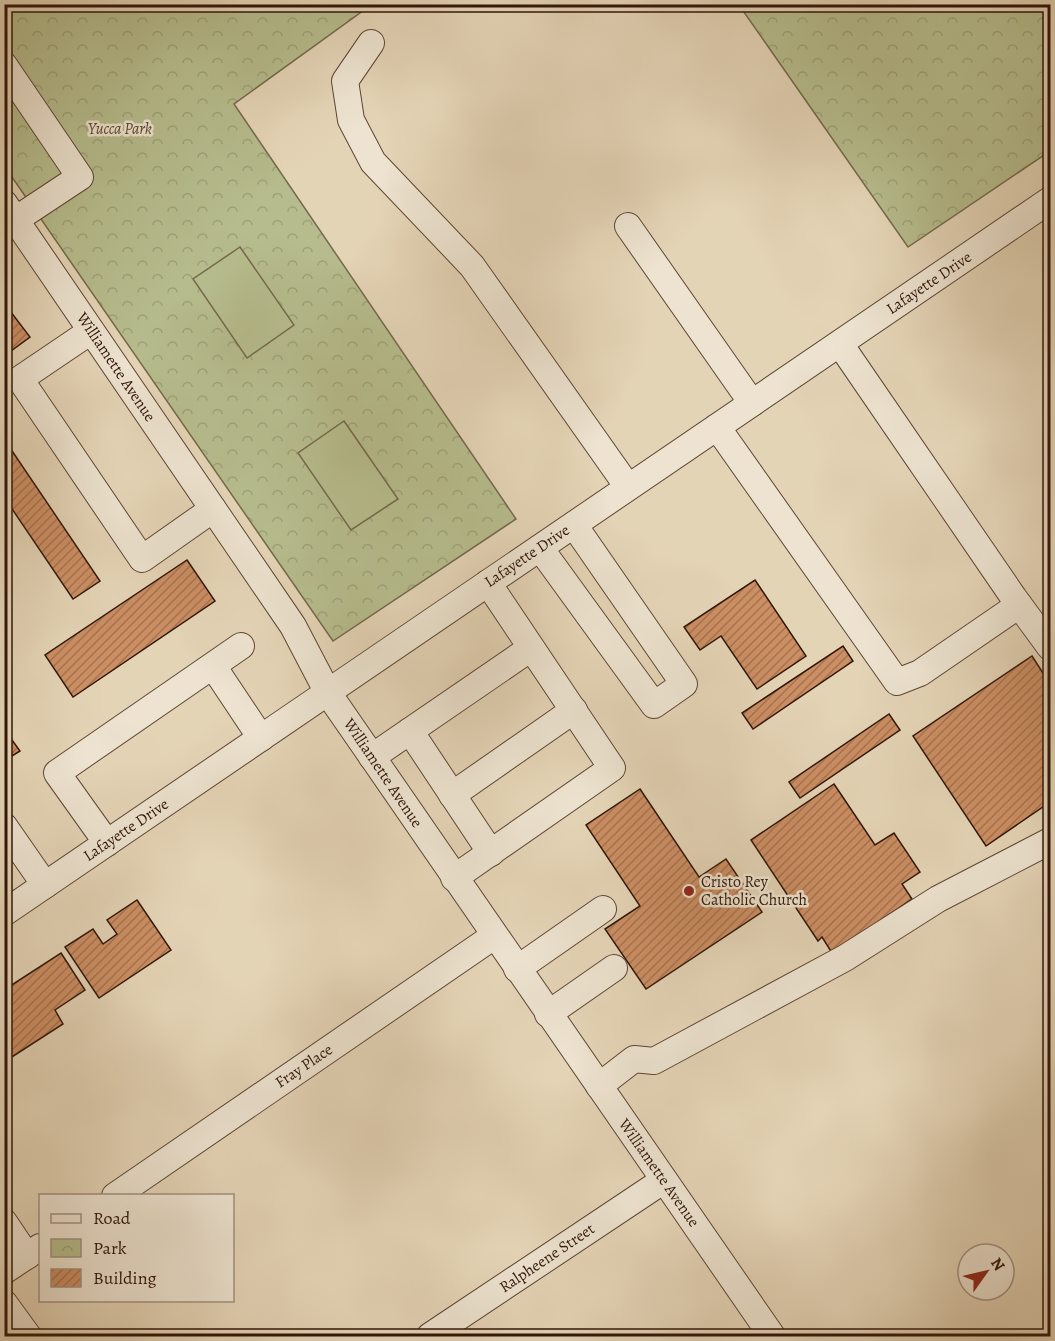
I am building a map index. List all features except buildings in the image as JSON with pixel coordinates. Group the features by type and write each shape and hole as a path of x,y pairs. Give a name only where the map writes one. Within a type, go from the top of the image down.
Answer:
{"street":[{"path":"371,43 345,81 351,120 373,162 472,266 628,487"},
{"path":"4,65 80,177 10,211"},
{"name":"Lafayette Drive","path":"4,913 1050,200"},
{"name":"Williamette Avenue","path":"10,211 293,626 328,693 772,1336"},
{"path":"628,226 752,404"},
{"path":"92,331 20,379 142,558 213,509"},
{"path":"840,344 1019,605 1050,646"},
{"path":"717,427 897,682 920,673 1019,605"},
{"path":"540,548 654,705 684,684 574,525"},
{"path":"454,878 612,768 488,583"},
{"path":"107,843 57,773 241,646"},
{"path":"372,757 531,648"},
{"path":"213,666 261,738"},
{"path":"452,795 573,710"},
{"path":"410,731 491,852"},
{"path":"4,826 45,885"},
{"path":"599,1086 634,1059 654,1061 845,958 938,899 1050,841"},
{"path":"517,969 603,909"},
{"name":"Fray Place","path":"118,1194 494,936"},
{"path":"548,1014 614,968"},
{"name":"Ralpheene Street","path":"430,1336 664,1180"},
{"path":"4,1222 34,1251 4,1271"},
{"path":"4,1303 28,1336"}],"green space":[{"name":"Yucca Park","path":"4,5 371,5 234,104 516,519 333,641 5,167"},
{"path":"739,5 1050,5 1050,151 908,247"},
{"path":"240,247 294,325 247,358 193,279"},
{"path":"344,421 398,499 351,530 298,453"}],"place":[{"name":"Cristo Rey Catholic Church","path":"689,891"}]}
